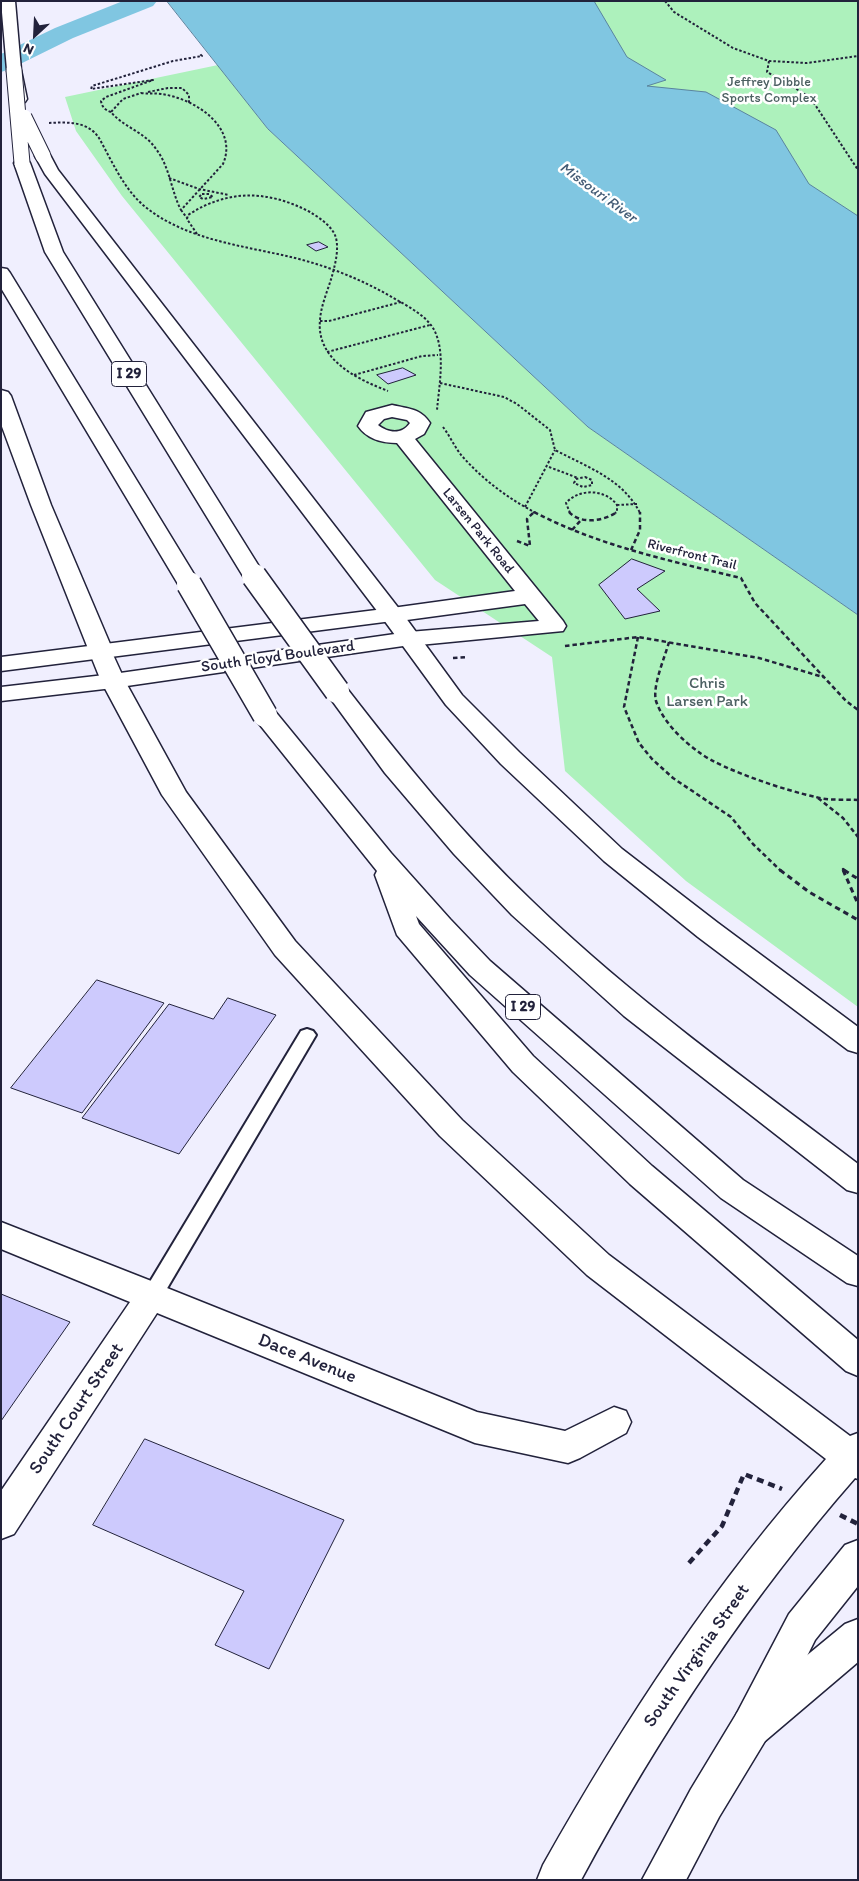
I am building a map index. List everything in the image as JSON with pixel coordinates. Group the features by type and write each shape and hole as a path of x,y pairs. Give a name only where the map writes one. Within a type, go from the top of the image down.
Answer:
{"main road":[{"name":"I 29","path":"8,1 22,163 54,252 254,576 337,692 394,767 450,833 522,908 634,1009 858,1181"},
{"path":"14,70 24,117 52,171 392,615 454,700 510,758 613,855 708,930 858,1042"},
{"name":"I 29","path":"1,273 189,584 265,715 382,859 480,968 568,1048 732,1188 858,1273"},
{"path":"1,396 40,505 113,681 175,795 285,948 451,1128 598,1265 855,1456"},
{"name":"Larsen Park Road","path":"402,436 555,626"},
{"name":"South Floyd Boulevard","path":"1,664 530,596"},
{"name":"South Floyd Boulevard","path":"1,694 113,681 409,639 555,626"},
{"path":"382,859 407,928 523,1064 641,1175 858,1361"},
{"name":"Dace Avenue","path":"1,1235 475,1428 568,1447 614,1422"},
{"name":"South Court Street","path":"1,1522 152,1296"},
{"name":"South Virginia Street","path":"558,1880 583,1834 654,1716 689,1664 764,1559 811,1501 855,1456"},
{"path":"663,1880 705,1803 751,1727 802,1627 858,1557"},
{"path":"751,1727 858,1637"}],"lane":[{"path":"152,1296 307,1034"}],"path":[{"path":"665,1 674,12 733,48 769,61 807,63 858,56"},
{"path":"197,234 175,200 164,160 155,147 111,112 105,110 102,105 101,101 106,97 153,80 91,88 92,86 173,61 202,56 200,54"},
{"path":"769,61 767,72 810,97 858,170"},
{"path":"111,112 116,105 129,96 168,88 182,88 189,95 189,103"},
{"path":"147,92 166,95 189,103 217,122 228,142 227,156 224,164 212,178 189,198 181,211"},
{"path":"49,124 76,123 95,132 134,197 168,222 216,240 279,254 334,270 368,283 418,313 436,334 440,382 437,412 428,408"},
{"path":"169,178 213,192 232,195 266,196 284,200 322,220 335,235 337,249 334,270 320,321 320,334 328,352 340,364 354,375 391,392"},
{"path":"213,192 202,194 199,197 214,201"},
{"path":"210,194 213,197 210,199"},
{"path":"187,218 188,214 195,209 232,195"},
{"path":"320,321 329,321 402,302"},
{"path":"328,352 430,325"},
{"path":"354,375 422,356 438,355"},
{"path":"440,382 504,397 517,404 550,430 555,450 549,467 537,482 526,507"},
{"path":"439,421 462,455 485,477 526,507 572,530 631,550"},
{"path":"555,450 573,461 602,472 633,496 637,504 617,505"},
{"path":"549,467 578,478 584,477 592,480 593,484 587,487 575,485 574,480 578,478"},
{"path":"587,487 588,493"},
{"path":"588,493 607,496 613,499 617,505 616,512 606,519 582,519 568,512 566,503 575,495 588,493"},
{"name":"Riverfront Trail","path":"637,504 641,533 631,550 741,578 754,603 846,701 858,710"},
{"path":"512,534 518,541 530,546 527,519 534,512"},
{"path":"572,530 582,519"},
{"path":"638,637 624,707 639,743 652,759 673,778 731,817 753,844 777,868 808,892 857,918"},
{"path":"669,642 657,683 656,700 680,737 701,754 735,770 818,798 858,800"},
{"path":"818,798 843,818 858,837"},
{"path":"858,879 843,869 858,904"}],"green space":[{"name":"Jeffrey Dibble Sports Complex","path":"487,1 858,1 858,250"},
{"name":"Chris Larsen Park","path":"218,65 268,129 588,427 858,615 858,1007 686,881 565,771 552,657 435,580 122,196 76,131 65,97"}],"water":[{"name":"Missouri River","path":"167,1 594,1 627,57 666,80 647,86 706,92 776,130 809,184 858,216 858,615 588,427 268,129"}],"building":[{"path":"319,242 328,247 316,251 307,245"},
{"path":"403,368 416,375 388,384 377,375"},
{"path":"632,559 665,571 637,589 660,611 625,619 599,585"},
{"path":"97,980 164,1003 82,1113 11,1088"},
{"path":"228,998 276,1015 179,1154 82,1118 169,1004 213,1019"},
{"path":"1,1294 70,1322 1,1421"},
{"path":"145,1439 344,1520 269,1669 215,1645 244,1591 93,1525"}],"waterway":[{"path":"1,64 64,33 145,1"}]}
